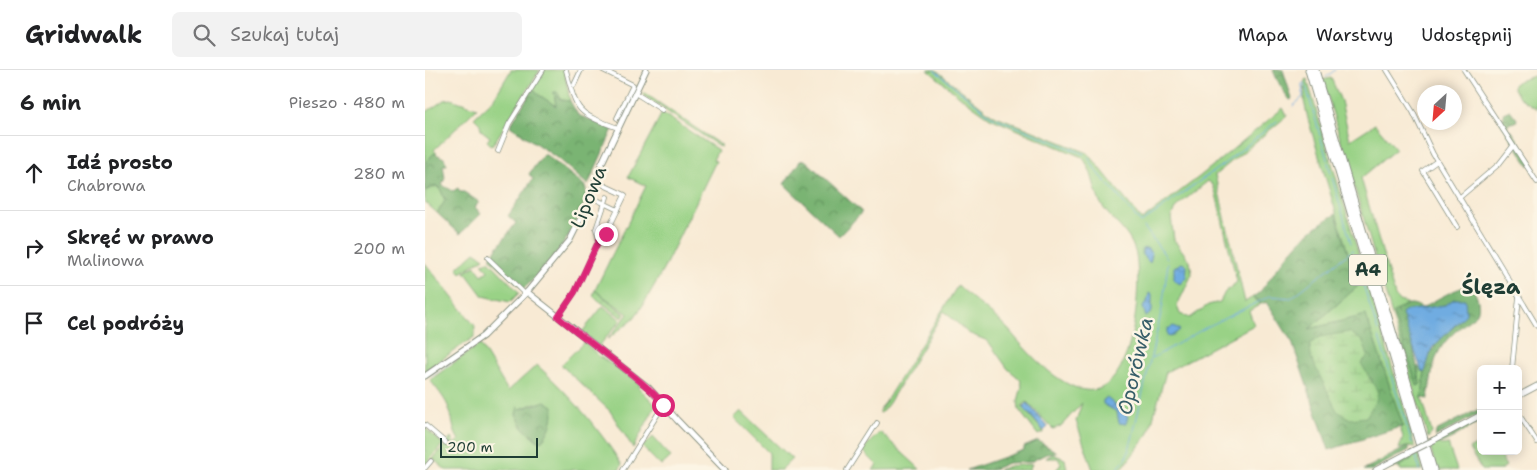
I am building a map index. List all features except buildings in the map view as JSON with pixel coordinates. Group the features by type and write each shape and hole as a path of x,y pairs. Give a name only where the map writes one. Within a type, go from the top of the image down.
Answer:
{"highway":[{"name":"A4","path":"1309,70 1427,470"},
{"name":"A4","path":"1315,70 1433,470"}],"street":[{"path":"498,151 509,124 543,70"},
{"path":"566,70 575,104 580,111 618,128"},
{"path":"574,85 581,70"},
{"path":"603,70 633,85 617,118"},
{"name":"Lipowa","path":"425,376 474,344 525,293 570,240 591,197 595,181 618,128 646,70"},
{"path":"1387,70 1413,112 1437,161 1537,326"},
{"path":"1464,70 1537,182"},
{"path":"636,92 662,110"},
{"path":"1459,198 1499,164 1513,146"},
{"path":"1437,161 1423,171 1457,227"},
{"path":"558,317 575,292 599,240 606,234 625,195 595,181"},
{"path":"591,197 618,210"},
{"path":"599,240 596,229 607,197"},
{"path":"488,258 525,293 643,383 725,470"},
{"path":"1512,365 1517,300 1519,296"},
{"path":"1522,394 1537,386"},
{"path":"623,470 664,404"},
{"path":"1376,470 1477,417"},
{"path":"1522,419 1537,442"},
{"path":"847,470 877,423"},
{"path":"425,425 446,443"},
{"path":"425,468 431,461"}],"green space":[{"path":"511,70 540,70 492,146 487,141 490,137 481,130 480,124 474,118 493,100"},
{"path":"545,70 564,70 570,101 562,100 554,92 556,106 539,95 533,88"},
{"path":"928,70 936,70 991,114 1088,153 1142,220 1199,177 1283,108 1287,116 1215,175 1245,302 1253,297 1261,304 1249,311 1254,325 1166,372 1149,433 1121,470 1093,470 1076,421 1082,403 1061,426 1053,429 1027,402 1022,406 1044,432 1038,435 1019,410 1018,401 1022,386 1020,379 1008,369 988,341 968,333 944,311 889,403 881,413 879,412 958,285 1008,329 1046,369 1065,383 1085,390 1102,388 1115,376 1125,358 1132,335 1138,287 1135,251 1124,231 1100,202 1086,162 1082,157 990,118 959,96","holes":["1208,181 1213,185 1237,282 1225,292 1220,302 1208,305 1190,318 1180,314 1177,306 1192,274 1190,261 1174,240 1171,217 1176,207"]},
{"path":"1273,70 1283,70 1292,99 1290,100 1285,93"},
{"path":"1537,75 1537,109 1519,97 1513,87 1516,82"},
{"path":"1331,78 1341,101 1350,140 1375,124 1396,149 1361,178 1395,296 1399,301 1407,303 1394,313 1411,367 1420,384 1418,366 1422,372 1425,371 1422,398 1432,433 1428,438 1323,80"},
{"path":"1307,79 1415,447 1409,446 1399,449 1403,437 1400,428 1403,426 1386,377 1308,330 1358,286 1308,119 1304,101 1305,80"},
{"path":"533,88 539,95 556,106 554,92 557,92 562,100 570,101 578,115 613,129 588,185 557,158 510,126"},
{"path":"643,92 722,146 720,147 644,96"},
{"path":"451,99 477,108 434,150 437,153 425,163 425,113 444,100"},
{"path":"1510,110 1517,119 1516,122 1508,124 1507,129 1512,131 1532,162 1529,166 1500,122 1504,117 1503,113"},
{"path":"662,113 718,150 713,160 716,161 662,272 643,305 634,318 608,339 628,314 595,290 646,186 628,177"},
{"path":"434,153 444,158 447,165 443,165 445,178 442,185 453,191 458,188 460,192 464,192 479,202 475,207 481,214 460,234 437,213 445,201 440,188 436,186 425,191 425,163"},
{"path":"543,155 546,155 584,185 586,189 584,202 572,230 554,257 523,289 491,259 491,256 516,223 508,216 533,179 529,174"},
{"path":"805,160 862,212 839,236 784,184 800,161"},
{"path":"436,186 443,193 445,201 437,213 425,202 425,191"},
{"path":"1336,214 1358,286 1309,329 1366,315 1403,426 1329,450 1292,342 1267,302 1261,304 1253,297 1260,292 1293,248 1313,230"},
{"path":"475,252 484,258 461,273 457,268"},
{"path":"489,261 519,293 510,302 483,296 465,272 475,266 482,275 488,271 482,263"},
{"path":"425,263 475,326 474,337 425,371"},
{"path":"1471,285 1478,303 1478,311 1476,315 1445,342 1436,359 1428,399 1422,398 1424,375 1429,357 1438,342 1455,326 1454,299 1445,305 1407,311 1420,385 1417,386 1393,313 1410,304 1422,308 1452,291"},
{"path":"595,290 625,314 622,318 593,296"},
{"path":"603,306 621,320 599,346 582,332"},
{"path":"1349,332 1363,341 1368,356 1361,363 1378,392 1376,401 1366,417 1350,419 1337,411 1311,358 1310,344 1319,337"},
{"path":"584,342 599,356 640,384 639,388 656,405 633,448 610,411 561,365"},
{"path":"480,344 508,391 537,365 583,412 622,465 619,470 446,470 433,459 451,438 454,444 459,440 448,406 430,380","holes":["535,403 552,406 551,426 540,442 526,430 516,414 519,407 520,409"]},
{"path":"545,401 553,406 553,416 549,430 540,442 523,428 516,414 518,406 521,409"},
{"path":"1477,410 1477,415 1435,437 1436,431"},
{"path":"741,411 792,459 781,470 769,470 769,453 734,418"},
{"path":"1477,420 1477,423 1458,435 1441,443 1436,441"},
{"path":"425,428 443,444 425,465"},
{"path":"880,432 920,469 873,470 877,465 862,450"},
{"path":"653,437 671,457 661,466 642,447"},
{"path":"1038,441 1057,452 1048,453 1030,462 1008,463 992,470 967,470 1024,450 1024,447"},
{"path":"1436,441 1442,445 1448,444 1457,470 1437,470 1429,444"},
{"path":"1477,444 1477,455 1499,455 1506,466 1500,470 1482,470 1469,449"},
{"path":"1409,446 1409,450 1372,470 1363,470"},
{"path":"1418,453 1423,470 1401,470 1399,467"},
{"path":"1053,454 1065,459 1067,470 1056,470 1061,464 1058,458 1046,458"},
{"path":"1411,455 1413,458 1399,467 1382,470"},
{"path":"1032,464 1029,470 998,470 1010,466"}],"water":[{"path":"1147,248 1152,254 1150,263 1142,255 1142,249"},
{"path":"1182,263 1187,266 1186,277 1180,284 1174,280 1174,267"},
{"path":"1149,293 1152,295 1152,312 1146,317 1143,307 1147,302"},
{"path":"1454,299 1465,299 1466,314 1432,348 1425,371 1422,372 1402,314 1406,311 1445,305"},
{"path":"1174,326 1180,330 1170,337 1167,336 1167,329"},
{"path":"1107,398 1128,416 1126,424 1119,423 1117,412 1103,404 1103,400"},
{"path":"1027,403 1048,427 1044,431 1023,407"}],"waterway":[{"name":"Oporówka","path":"934,70 991,116 1084,154"},
{"path":"1326,77 1335,70"},
{"path":"1293,106 1303,97 1302,84 1304,83"},
{"path":"1305,83 1351,243"},
{"path":"1088,157 1095,169 1141,223 1225,163 1277,121"},
{"name":"Oporówka","path":"1144,227 1167,258"},
{"path":"1151,359 1205,328 1270,296 1291,298 1353,250"},
{"path":"1355,259 1378,331"},
{"name":"Oporówka","path":"1116,470 1126,459 1132,439 1162,309 1168,263"},
{"path":"1379,337 1412,443"},
{"path":"430,377 483,339"},
{"path":"1416,457 1420,470"}],"district":[{"name":"Ślęza","path":"1491,287"}],"route":[{"path":"606,234 599,240 575,292 558,317 649,388 663,405"}]}
